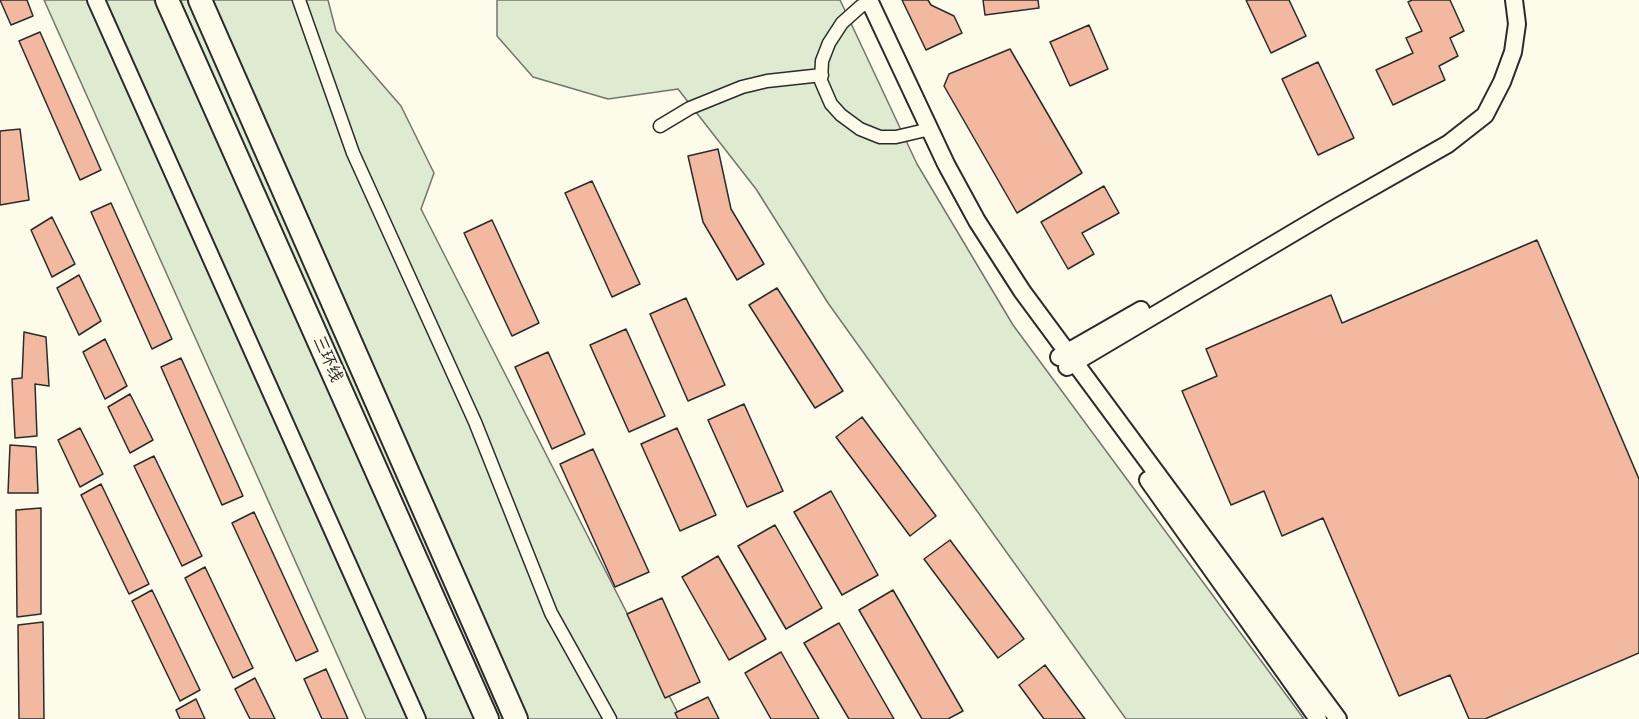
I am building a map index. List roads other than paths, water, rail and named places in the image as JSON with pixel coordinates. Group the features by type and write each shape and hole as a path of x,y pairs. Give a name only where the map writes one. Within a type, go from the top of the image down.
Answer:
{"highway":[{"path":"155,0 279,278 314,328"},
{"name":"三环线","path":"167,0 488,719"},
{"name":"三环线","path":"201,0 516,719"}],"street":[{"path":"96,0 417,719"},
{"path":"299,0 353,153 475,422 551,613 610,719"},
{"path":"1067,360 1444,138 1480,111 1496,80 1507,51 1511,24 1508,0"},
{"path":"1067,360 1448,144 1485,115 1502,82 1513,52 1517,24 1514,0"},
{"path":"925,130 896,137 879,137 860,129 841,115 831,104 821,81 822,62 829,43 842,23 865,2 925,130 977,221 1067,360 1318,719"},
{"path":"660,126 690,108 742,87 767,81 822,75"},
{"path":"1067,360 1338,719"}]}
